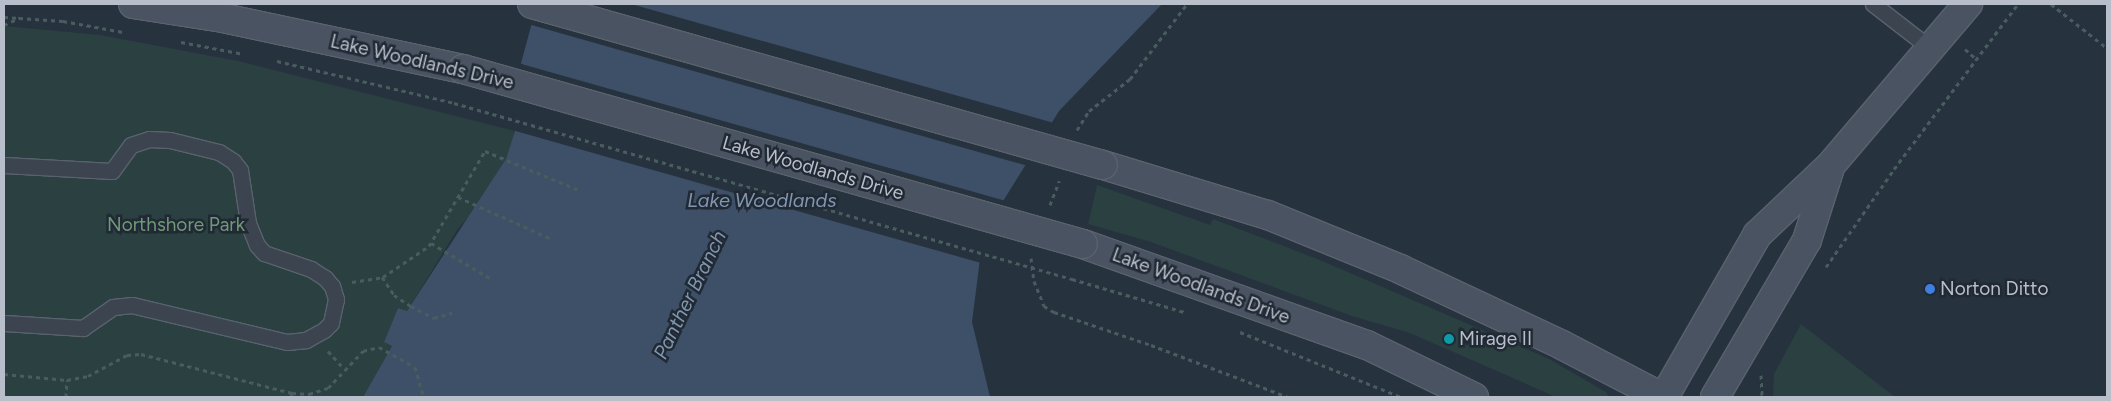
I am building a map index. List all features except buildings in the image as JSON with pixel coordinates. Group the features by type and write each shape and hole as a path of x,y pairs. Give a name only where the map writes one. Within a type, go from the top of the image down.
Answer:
{"main road":[{"name":"Lake Woodlands Drive","path":"133,4 223,18 463,69 1082,244 1367,345 1474,397"},
{"path":"532,4 1103,165 1268,215 1400,269 1562,345 1663,397 1757,235 1830,166 1968,4"},
{"path":"1716,397 1807,240 1830,166"}],"lane":[{"path":"1873,4 1930,48"},
{"path":"4,165 112,171 131,145 149,139 170,140 219,152 234,160 240,170 248,223 257,245 264,253 311,268 332,286 336,299 330,323 306,340 287,342 132,305 113,307 83,328 4,323"}],"path":[{"path":"1824,271 1894,169 2018,4"},
{"path":"2051,4 2107,48"},
{"path":"4,17 63,21 131,33"},
{"path":"4,25 20,18"},
{"path":"179,42 247,54"},
{"path":"275,60 454,103 1072,279 1188,314"},
{"path":"332,286 382,277 413,259 431,243 485,151 579,190"},
{"path":"458,198 552,239"},
{"path":"431,243 493,280"},
{"path":"382,277 394,295 434,318 452,313"},
{"path":"1234,330 1401,397"},
{"path":"4,374 67,380 88,376 128,355 141,354 291,395 309,394 328,388 363,351 379,348 415,367 423,395"},
{"path":"1762,397 1761,375 1766,367"},
{"path":"66,397 67,380"}],"green space":[{"name":"Northshore Park","path":"4,26 100,35 238,61 515,131 506,159 478,206 457,230 407,311 398,308 384,342 392,346 363,397 4,397"},
{"path":"1097,185 1210,225 1213,219 1320,260 1549,359 1606,392 1609,397 1556,397 1410,333 1352,316 1151,242 1088,224"},
{"path":"1801,324 1895,397 1773,396 1774,374"}],"water":[{"name":"Lake Woodlands","path":"537,4 1162,4 1059,111 992,219 981,251 972,322 990,397 363,397 392,346 384,342 398,308 407,311 506,159 515,131 520,67"}],"pier":[{"path":"535,4 631,4 1054,123 1028,166 528,24"},
{"path":"518,63 1006,201 994,221 981,263 512,130"}],"place":[{"name":"Norton Ditto","path":"1930,289"},
{"name":"Mirage II","path":"1449,339"}],"water label":[{"name":"Panther Branch","path":"690,295"}]}
